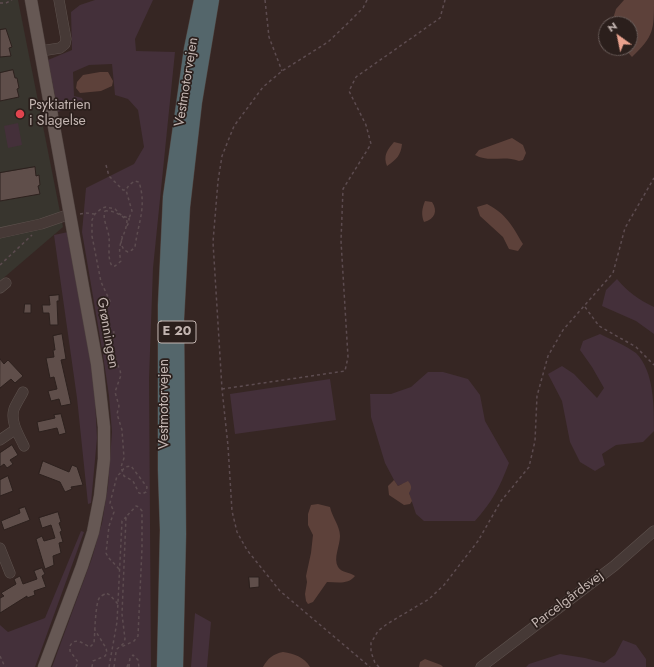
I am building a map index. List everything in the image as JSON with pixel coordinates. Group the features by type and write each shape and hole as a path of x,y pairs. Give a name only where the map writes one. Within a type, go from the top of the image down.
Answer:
{"highway":[{"path":"191,49 187,38 194,0"},
{"name":"Vestmotorvejen","path":"164,667 166,530 165,298 170,197 191,49 201,0"},
{"name":"Vestmotorvejen","path":"176,667 179,534 177,319 183,207 195,102 212,0"}],"main road":[{"name":"Grønningen","path":"31,0 74,214 101,391 104,427 104,459 100,496 93,532 82,566 44,667"}],"street":[{"path":"41,51 60,48 65,44 66,39 59,0"},
{"path":"0,233 74,214"},
{"path":"23,392 14,410 13,418 16,429 24,446"},
{"path":"0,440 16,429"},
{"name":"Parcelgårdsvej","path":"481,667 614,566 654,532"},
{"path":"0,548 10,573"}],"path":[{"path":"0,3 6,3 12,0"},
{"path":"265,0 269,37 282,71"},
{"path":"367,0 363,8 328,42 282,71 263,87 234,126 222,156 213,242 222,389 228,446 232,511 237,532 247,550 280,591 370,667"},
{"path":"222,389 345,372 348,357 341,241 343,189 371,144 366,125 349,91 356,77 440,18 445,0"},
{"path":"106,165 109,176 123,190 126,190"},
{"path":"379,667 375,663 372,652 372,643 378,631 429,599 444,585 478,541 501,501 529,467 535,440 537,396 548,356 563,330 613,273 625,228 654,178"},
{"path":"122,236 121,244 124,250 128,252 132,250 135,247 142,214 142,196 139,182 135,181 129,185 126,190 132,211 129,222 122,236 119,250 121,261 118,265 114,266 110,264 109,237 104,214 108,211 129,218"},
{"path":"120,569 108,558 106,553 109,526 114,512 110,502 117,476 122,472 126,466 133,467 136,474 147,487 146,492 142,494 138,492 133,481 124,476 122,472 121,467 124,458 122,430 117,414 119,406 115,392 120,370 111,350 110,344 114,332 106,323 105,316 110,301 102,282 92,236 92,220 95,214 102,208 106,207 115,209 127,221 127,226"},
{"path":"74,214 95,214"},
{"path":"0,266 32,235 43,227 43,223"},
{"path":"585,306 599,326 636,347 654,365"},
{"path":"109,667 117,622 122,521 136,506 142,511 142,567 138,636 134,641 117,649 114,667"},
{"path":"121,647 125,639 122,614 126,517"},
{"path":"76,667 78,662 69,647 71,643 76,640 81,641 88,646 93,646 94,630 100,597 106,593 110,595 118,604"},
{"path":"92,667 93,661 105,656 107,653 106,648 94,630"},
{"path":"128,667 130,660 134,655 138,660 139,667"},
{"path":"0,656 6,667"}],"shaded area":[{"name":"Psykiatrien i Slagelse","path":"0,0 18,0 63,227 0,281"},
{"path":"95,0 153,0 135,39 136,51 175,52 153,268 149,379 151,667 52,667 92,558 102,523 108,486 112,432 103,355 82,232 86,188 134,164 144,147 138,110 128,99 115,95 112,64 89,65 73,72 74,96 82,98 84,103 58,112 48,60 72,50 71,12 80,5"},
{"path":"624,0 654,0 653,26 649,38 638,51 638,16 614,16 616,9"},
{"path":"108,72 113,81 112,86 101,91 80,93 76,88 77,82 83,75"},
{"path":"18,123 22,145 8,148 4,126"},
{"path":"512,138 523,145 526,153 523,160 491,159 475,155 479,150"},
{"path":"394,142 402,144 400,151 395,159 387,166 385,159 386,153"},
{"path":"425,201 432,202 435,211 431,219 424,222 422,212"},
{"path":"487,204 504,216 512,225 523,244 518,251 509,249 503,237 480,216 477,207"},
{"path":"68,232 94,381 97,438 91,503 88,504 77,398 54,235"},
{"path":"617,279 625,288 643,302 654,307 654,334 636,321 602,306 606,290"},
{"path":"600,334 632,350 642,360 650,379 652,389 654,431 643,442 616,445 602,454 605,465 595,471 580,462 570,442 562,401 548,374 562,366 574,374 597,398 604,388 580,350 583,341"},
{"path":"428,372 443,372 468,379 480,395 485,421 509,463 495,494 475,521 424,521 416,514 409,493 402,484 398,486 385,463 371,417 370,394 391,394 411,387"},
{"path":"330,379 336,420 235,434 230,394"},
{"path":"394,480 398,486 408,481 411,487 409,493 412,501 410,504 404,505 389,495 388,486"},
{"path":"318,504 330,507 339,529 340,540 336,560 338,567 355,576 346,582 327,582 313,602 308,604 305,594 307,582 306,576 313,535 308,525 308,514 311,505"},
{"path":"81,531 84,532 35,667 0,667 0,625 8,632 45,618"},
{"path":"195,613 211,622 207,667 191,667"},
{"path":"623,640 636,645 646,659 646,667 526,667 529,664 560,654 604,663 615,655"},
{"path":"283,652 299,656 310,667 263,667 271,657"},
{"path":"425,659 443,667 419,667 420,662"}],"building":[{"path":"6,29 12,47 9,48 11,56 0,57 0,30"},
{"path":"13,70 15,78 17,78 19,97 0,101 0,73"},
{"path":"35,167 36,176 39,175 40,185 38,186 40,194 0,201 0,173"},
{"path":"59,295 59,301 57,301 58,325 50,325 49,313 43,313 42,305 50,305 49,296"},
{"path":"25,304 31,304 31,313 24,313"},
{"path":"62,334 66,359 61,360 71,404 61,406 59,399 51,401 48,391 57,389 54,377 50,378 46,358 54,357 53,350 55,350 53,336"},
{"path":"0,359 4,364 8,360 23,376 15,383 11,379 0,388"},
{"path":"61,414 66,433 59,435 57,428 39,432 37,422 55,418 54,415"},
{"path":"12,445 18,455 10,460 13,464 7,468 4,464 0,467 0,453"},
{"path":"43,461 69,472 72,465 77,467 83,485 71,487 72,489 65,492 60,482 39,474"},
{"path":"8,476 13,491 0,496 0,480"},
{"path":"25,507 30,520 4,530 1,521 20,513 19,509"},
{"path":"58,512 61,522 59,523 62,531 60,532 63,542 59,543 61,553 53,556 54,565 45,569 36,539 42,536 44,541 55,538 51,525 42,528 39,518"},
{"path":"42,568 45,574 42,576 46,587 34,591 35,595 27,598 27,596 0,613 0,598 4,596 1,593 16,584 14,579 20,576 23,584 37,579 34,571"},
{"path":"249,577 259,577 259,587 250,588"}],"place":[{"name":"Psykiatrien i Slagelse","path":"20,114"}]}
